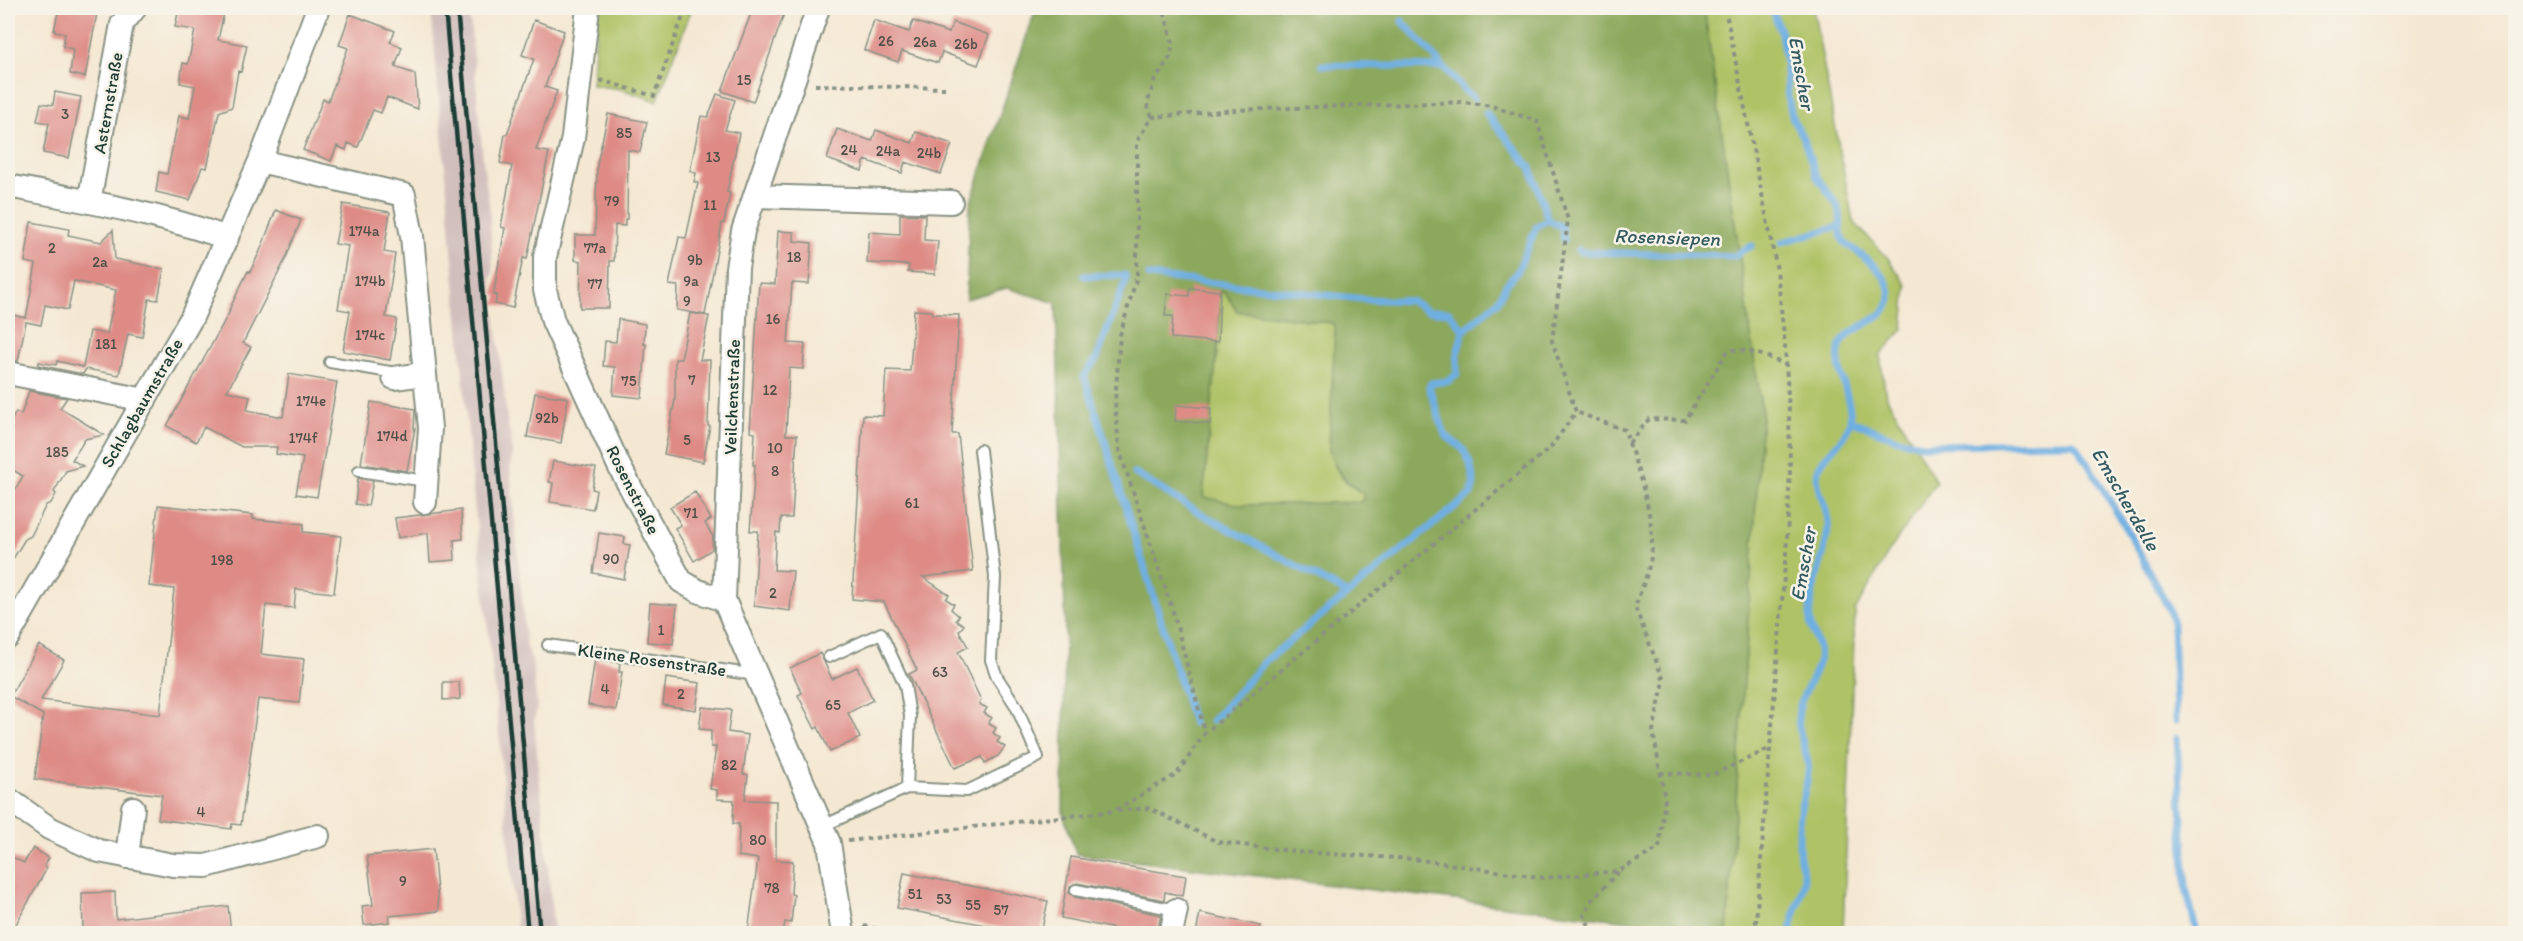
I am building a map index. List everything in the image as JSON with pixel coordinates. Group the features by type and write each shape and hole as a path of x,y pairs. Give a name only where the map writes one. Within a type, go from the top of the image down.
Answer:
{"street":[{"name":"Asternstraße","path":"89,202 122,24 135,8"},
{"name":"Schlagbaumstraße","path":"8,637 192,317 260,161 318,8"},
{"name":"Rosenstraße","path":"588,8 573,138 545,257 545,290 553,321 620,466 681,580 698,591 724,600"},
{"name":"Veilchenstraße","path":"724,600 737,268 743,231 818,8"},
{"path":"260,161 404,195 412,236 430,428 426,492"},
{"path":"8,186 89,202 201,229 227,238"},
{"path":"755,196 951,202"},
{"path":"8,373 145,400"},
{"path":"394,378 425,374"},
{"path":"724,600 826,835 843,928"},
{"path":"8,799 49,828 99,851 172,865 206,866 318,837"},
{"path":"127,857 133,808"},
{"path":"1172,933 1176,910"}],"lane":[{"path":"330,362 390,372 394,378"},
{"path":"826,835 907,788 967,791 1038,757 1016,706 997,677 991,660 995,578 980,450"},
{"path":"359,471 426,492"},
{"path":"829,657 881,633 904,685 910,716 907,788"},
{"name":"Kleine Rosenstraße","path":"548,645 756,675"},
{"path":"1076,890 1176,910"}],"path":[{"path":"581,78 622,86 654,96 686,8"},
{"path":"1152,117 1147,104 1154,82 1170,57 1173,43 1163,8"},
{"path":"1725,8 1777,270 1786,365 1790,469 1771,747 1755,933"},
{"path":"793,84 945,88"},
{"path":"1152,117 1235,110 1464,102 1492,106 1537,121 1568,220 1552,341 1576,412"},
{"path":"1152,117 1137,141 1137,276 1120,335 1114,402 1119,449 1174,615 1205,733"},
{"path":"1629,443 1649,419 1685,420 1728,350 1742,349 1786,365"},
{"path":"1576,412 1625,430 1644,489 1650,527 1651,561 1635,607 1664,681 1653,731 1665,799 1659,848 1619,872 1593,899 1584,915 1593,933"},
{"path":"1114,811 1177,774 1205,733 1551,447 1576,412"},
{"path":"1660,773 1712,775 1771,747"},
{"path":"826,835 1149,808 1218,842 1299,852 1414,859 1544,878 1619,872"},
{"path":"843,928 901,933"}],"shaded area":[{"path":"431,8 469,8 489,202 493,273 491,279 508,427 511,436 510,468 526,647 532,661 537,708 534,721 554,933 517,933 496,702 474,501"}],"green space":[{"path":"598,8 692,8 657,101 621,89 592,85"},
{"path":"1036,8 1704,8 1762,413 1727,933 1076,854 1063,813 1065,614 1056,303 1007,288 966,299 970,204","holes":["1221,291 1225,292 1237,311 1332,323 1335,327 1329,450 1342,476 1364,495 1361,502 1240,505 1203,497 1221,308 1219,307"]},
{"path":"1704,8 1813,8 1853,221 1887,257 1907,286 1903,329 1880,356 1886,396 1936,482 1888,553 1855,611 1843,933 1727,933 1762,413"},
{"path":"1220,291 1225,292 1237,311 1332,323 1335,328 1334,465 1343,479 1364,495 1361,503 1240,505 1203,497 1221,308 1219,307"}],"building":[{"path":"59,8 98,8 85,77 70,74 73,49 63,47 65,33 54,31"},
{"path":"179,8 225,8 218,40 247,45 241,72 238,71 232,107 219,112 207,168 202,167 190,200 156,192 159,172 167,174 179,116 189,118 195,86 180,83 183,63 188,64 195,30 175,27"},
{"path":"753,8 786,8 753,102 722,91"},
{"path":"350,14 395,31 390,42 402,47 395,67 415,74 418,109 387,97 381,113 373,110 358,147 348,143 346,150 337,146 331,161 303,150 323,99 328,101 348,48 339,45"},
{"path":"534,20 564,31 545,87 557,91 536,150 549,152 527,259 523,258 513,308 495,304 497,295 494,295 505,228 501,227 512,166 500,163 505,134 507,134 534,59 522,55"},
{"path":"874,20 909,32 913,21 949,33 953,22 989,35 978,65 942,52 938,63 902,51 898,62 864,50"},
{"path":"55,92 81,97 69,158 43,153 49,123 37,121 41,103 53,105"},
{"path":"717,94 735,100 725,130 739,133 727,192 730,193 724,223 722,223 705,315 677,310 678,286 669,285 679,237 686,238 698,183 694,182 696,173 690,171 701,116 708,117"},
{"path":"608,114 647,122 640,152 628,150 627,219 625,219 625,226 615,225 614,261 610,261 609,308 580,308 581,261 575,260 575,235 595,235 597,164"},
{"path":"837,129 872,141 876,130 912,143 916,132 952,144 941,174 905,162 902,173 865,160 862,171 827,159"},
{"path":"343,204 390,212 384,252 395,254 386,317 397,319 390,360 343,351 350,311 338,309 348,246 335,244"},
{"path":"276,210 301,220 286,258 243,343 251,347 227,391 250,396 247,410 283,417 289,374 337,382 317,497 296,494 303,458 276,454 277,447 242,447 204,427 196,442 167,426 230,311 248,271 250,272"},
{"path":"900,214 925,215 924,240 938,241 935,274 908,272 909,265 867,263 869,232 900,234"},
{"path":"31,222 69,229 68,235 101,242 113,230 115,259 164,269 158,300 149,299 142,337 128,334 119,375 86,369 83,374 38,365 39,362 56,365 57,361 83,367 90,331 107,334 116,290 74,281 68,310 45,305 41,325 26,322 18,361 8,360 8,314 26,318 36,264 25,262"},
{"path":"778,231 794,232 794,241 812,243 809,284 792,283 788,343 805,344 803,369 789,368 786,435 797,435 792,518 781,518 780,533 776,532 774,570 793,571 790,611 754,606 758,531 750,531 755,433 750,432 759,283 775,284"},
{"path":"1190,288 1220,291 1218,342 1171,338 1173,316 1165,316 1167,294 1189,296"},
{"path":"914,310 932,311 932,314 959,315 952,434 958,434 973,571 923,577 949,595 946,599 954,604 951,609 959,616 956,620 964,625 959,631 968,647 958,652 981,700 979,704 987,708 984,713 992,718 988,723 996,728 993,733 1000,738 997,742 1005,747 998,756 985,763 982,757 955,768 909,674 917,670 884,602 852,599 863,415 883,416 886,370 910,371"},
{"path":"690,313 709,316 700,360 710,360 708,426 710,426 703,462 664,454 675,400 675,359 681,359"},
{"path":"618,319 645,324 644,344 646,344 642,398 613,395 615,367 603,366 605,341 616,342"},
{"path":"29,391 67,398 60,408 104,435 85,439 72,460 83,466 66,471 54,492 56,494 51,503 46,505 31,536 25,539 8,567 8,502 23,476 8,467 8,426 16,412 21,415"},
{"path":"535,393 568,398 561,443 527,437"},
{"path":"371,402 415,409 415,428 407,471 361,464"},
{"path":"1176,405 1211,408 1210,424 1175,421"},
{"path":"553,461 596,468 592,489 596,490 593,509 550,502 553,483 549,482"},
{"path":"358,478 373,481 368,506 355,504"},
{"path":"695,492 711,519 705,523 713,537 712,549 694,561 675,528 681,525 670,507"},
{"path":"158,505 253,515 253,519 304,524 303,532 341,536 334,593 296,589 294,608 266,605 261,654 304,659 299,703 258,699 241,825 232,824 231,829 158,819 162,795 35,779 43,715 10,696 39,645 64,660 41,700 160,715 174,589 149,586"},
{"path":"461,510 463,539 454,540 455,560 430,562 428,533 398,538 395,518"},
{"path":"599,533 625,537 624,544 630,545 624,579 593,573"},
{"path":"650,603 677,605 673,644 647,642"},
{"path":"820,653 832,679 857,667 873,700 848,713 860,738 830,752 818,727 815,729 798,695 802,693 790,668"},
{"path":"595,659 620,663 619,672 622,672 616,710 588,705"},
{"path":"666,678 700,683 696,710 663,705"},
{"path":"443,682 459,682 460,699 443,700"},
{"path":"702,707 731,710 728,732 748,735 743,774 748,775 745,800 776,801 776,860 793,861 791,894 794,895 791,923 785,922 783,933 748,932 758,859 738,856 739,824 733,824 734,800 717,799 717,790 710,789 716,747 711,747 711,730 699,729"},
{"path":"33,848 49,858 44,866 47,868 11,933 8,933 8,855 24,863"},
{"path":"433,849 439,911 389,916 390,922 364,925 362,906 373,905 367,856"},
{"path":"1071,857 1186,876 1183,896 1165,892 1164,900 1077,883 1070,886 1069,893 1075,897 1161,915 1157,933 1136,933 1061,918"},
{"path":"904,873 1048,901 1041,933 1028,933 897,908"},
{"path":"115,892 116,919 228,906 231,933 83,933 82,893"},
{"path":"1200,913 1261,926 1260,933 1196,933"}],"waterway":[{"name":"Emscher","path":"1772,8 1781,34 1788,98 1793,120 1803,138 1817,177 1836,203 1840,213 1841,235 1844,242 1880,272 1889,287 1890,296 1883,313 1842,341 1839,359 1850,409 1849,426 1818,470 1818,484 1827,513 1828,527 1810,609 1811,626 1820,655 1814,675 1803,696 1798,720 1808,770 1799,830 1799,853 1804,874 1791,934"},
{"path":"1402,21 1474,98"},
{"path":"1322,65 1443,67"},
{"path":"1486,113 1531,168 1548,220"},
{"path":"1212,721 1264,662 1471,494 1474,483 1470,463 1463,449 1445,435 1429,387 1431,383 1449,381 1457,374 1457,355 1463,331 1497,302 1506,285 1517,272 1537,226 1548,220 1562,227 1564,240"},
{"name":"Rosensiepen","path":"1782,242 1840,226"},
{"name":"Rosensiepen","path":"1579,250 1581,252 1735,256 1752,246"},
{"path":"1084,276 1125,275 1126,279 1097,358 1084,376 1094,406"},
{"path":"1149,276 1363,299 1411,301 1428,311 1449,312 1460,326 1466,329"},
{"path":"1096,412 1193,723"},
{"name":"Emscherdelle","path":"1850,420 1894,438 1922,445 2073,443 2079,449 2126,528 2170,611 2173,623 2176,721"},
{"path":"1134,473 1198,512 1348,594"},
{"name":"Emscherdelle","path":"2177,738 2186,888 2197,934"}],"railway":[{"path":"445,8 528,934"},
{"path":"457,8 540,934"}]}
